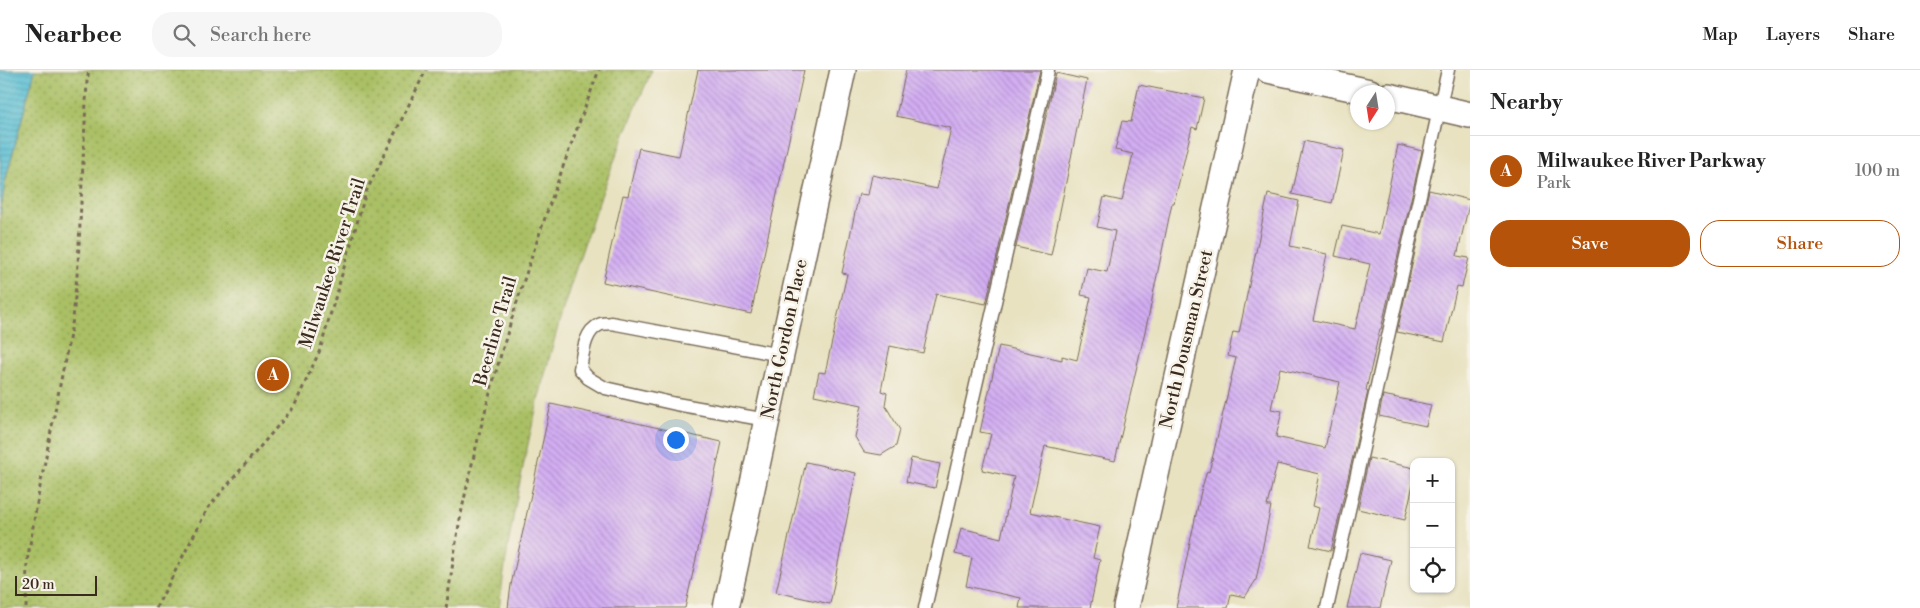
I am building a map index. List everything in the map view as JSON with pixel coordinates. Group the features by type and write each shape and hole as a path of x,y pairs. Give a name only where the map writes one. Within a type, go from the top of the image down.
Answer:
{"street":[{"name":"North Gordon Place","path":"726,608 843,70"},
{"name":"North Dousman Street","path":"1126,608 1247,70"},
{"path":"1268,70 1350,88"},
{"path":"1395,98 1470,115"}],"lane":[{"path":"925,608 1048,70"},
{"path":"1327,608 1448,70"},
{"path":"766,420 676,404 605,388 588,378 580,368 584,346 588,334 599,325 611,324 781,355"}],"path":[{"path":"26,608 27,562 73,319 89,70"},
{"name":"Milwaukee River Trail","path":"156,608 208,508 294,407 320,350 366,192 426,70"},
{"name":"Beerline Trail","path":"446,608 463,500 520,292 563,166 599,70"}],"green space":[{"path":"35,70 652,70 599,200 556,334 522,470 499,608 0,608 0,215 6,178"}],"water":[{"path":"0,70 35,70 5,182 0,215"}],"building":[{"path":"698,70 804,70 751,314 603,282 623,195 628,196 639,148 679,156"},
{"path":"906,70 1040,70 986,304 936,294 923,353 890,346 881,391 887,393 885,405 900,430 896,446 881,455 864,452 855,437 862,405 814,395 819,372 825,373 847,274 842,273 859,194 868,195 872,175 937,189 951,128 896,116"},
{"path":"1056,73 1087,80 1051,255 1016,247"},
{"path":"1139,85 1204,98 1197,129 1192,127 1174,203 1172,203 1115,461 1045,446 1030,512 1100,527 1093,558 1100,560 1090,608 1019,608 1021,598 966,586 972,558 955,554 961,528 1001,538 1014,477 982,470 991,434 980,432 999,346 1062,360 1062,356 1077,360 1091,297 1081,295 1087,268 1107,272 1115,231 1097,227 1104,197 1122,201 1133,154 1115,150 1122,121 1131,122"},
{"path":"1304,141 1344,150 1332,203 1292,194"},
{"path":"1398,145 1422,151 1366,390 1368,391 1331,551 1310,546 1319,508 1313,506 1320,474 1277,464 1267,506 1271,506 1256,580 1245,597 1231,594 1228,608 1176,608 1201,491 1207,471 1209,472 1236,358 1228,356 1233,332 1239,333 1268,194 1299,201 1290,246 1327,254 1313,320 1355,329 1370,264 1335,256 1342,226 1379,234","holes":["1280,368 1340,382 1325,448 1276,437 1282,411 1271,409"]},
{"path":"1429,190 1470,200 1457,256 1469,258 1462,287 1457,286 1444,342 1397,332"},
{"path":"1383,395 1431,405 1426,426 1379,416"},
{"path":"551,404 722,442 685,608 508,608 511,585"},
{"path":"911,458 940,464 935,488 906,482"},
{"path":"1369,458 1410,467 1410,498 1405,520 1358,509"},
{"path":"806,462 856,473 830,604 776,592"},
{"path":"1360,553 1391,560 1380,608 1347,608"}],"place":[{"name":"Milwaukee River Parkway","path":"273,375"}]}
